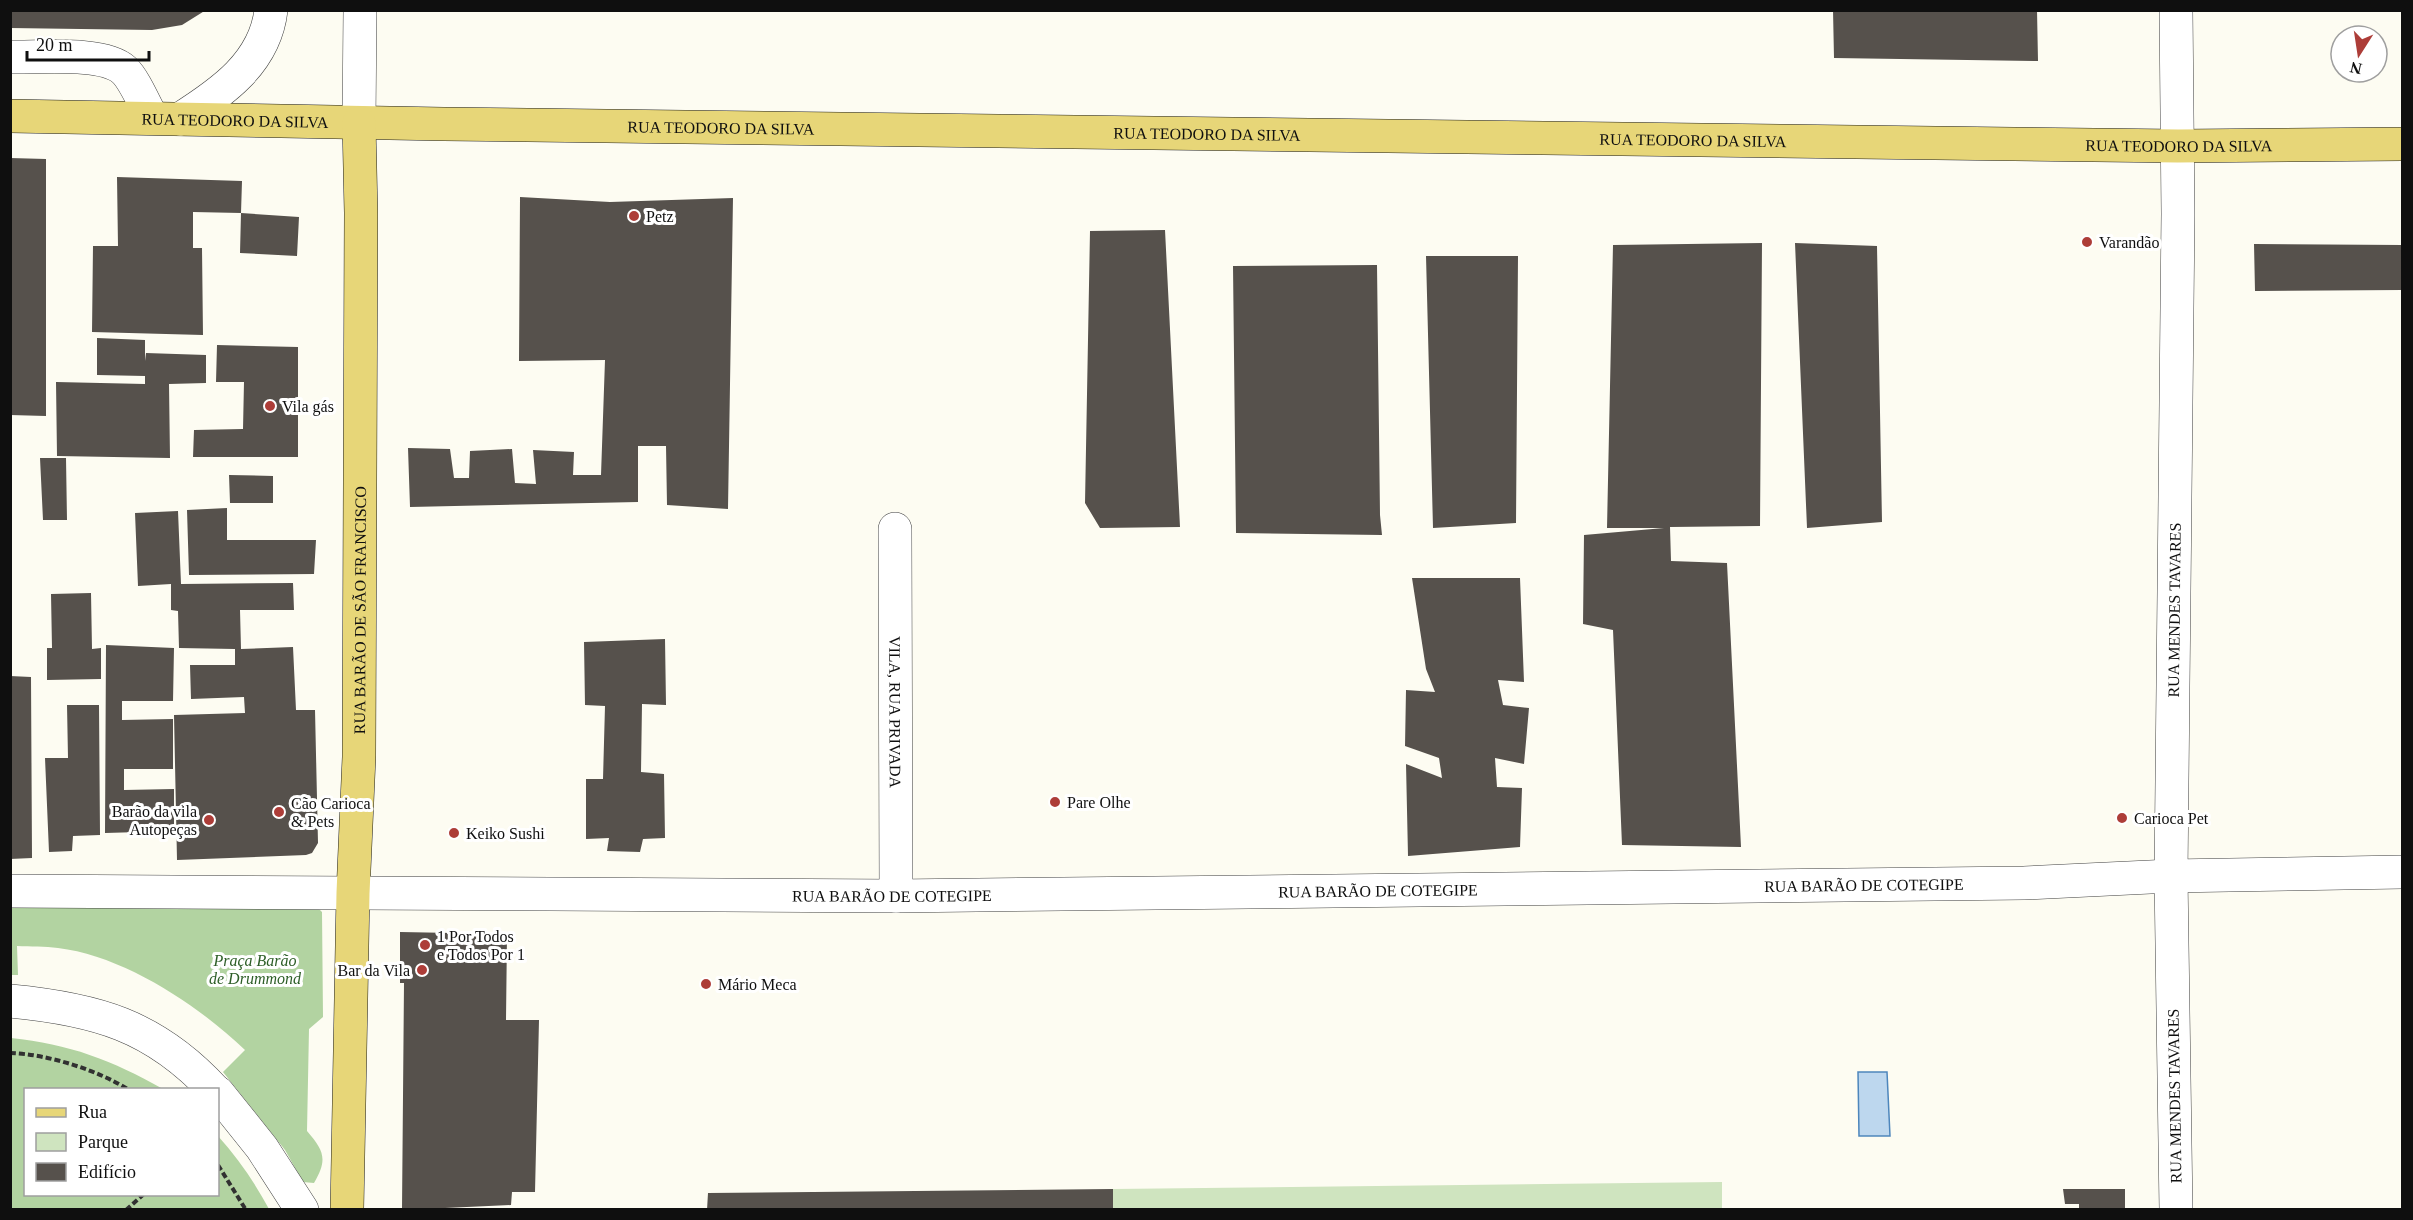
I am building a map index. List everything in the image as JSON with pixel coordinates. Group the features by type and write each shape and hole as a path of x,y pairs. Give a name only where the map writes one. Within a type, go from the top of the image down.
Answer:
{"main road":[{"name":"RUA TEODORO DA SILVA","path":"10,116 359,123 2178,146 2403,144"},
{"name":"RUA BARÃO DE SÃO FRANCISCO","path":"347,1209 353,893 359,757 361,213 359,123"}],"street":[{"path":"10,57 91,58 111,62 125,70 166,118 215,97 242,73 261,47 271,10"},
{"name":"RUA BARÃO DE SÃO FRANCISCO","path":"359,123 360,10"},
{"name":"RUA MENDES TAVARES","path":"2176,10 2178,146 2171,876 2176,1209"},
{"name":"VILA, RUA PRIVADA","path":"895,529 896,896"},
{"name":"RUA BARÃO DE COTEGIPE","path":"353,893 896,896 2024,883 2171,876 2403,872"},
{"path":"10,891 353,893"},
{"path":"10,1001 84,1011 123,1024 160,1043 190,1064 213,1088"},
{"path":"219,1095 262,1148 302,1209"}],"path":[{"path":"10,1053 68,1063 127,1088"},
{"path":"219,1167 246,1209"},
{"path":"126,1209 142,1196"}],"green space":[{"name":"Praça Barão de Drummond","path":"311,901 322,912 323,1017 309,1029 307,1131 317,1144 322,1156 321,1168 314,1183 303,1182 285,1150 223,1072 245,1050 183,1000 134,972 108,961 58,948 17,946 18,975 11,975 11,903"},
{"path":"11,1038 52,1044 90,1055 161,1088 24,1088 24,1196 219,1196 219,1137 246,1171 269,1209 11,1209"},
{"path":"1722,1182 1722,1209 1113,1210 1113,1189"}],"water":[{"path":"1858,1072 1887,1072 1890,1136 1859,1136"}],"building":[{"path":"10,10 206,10 182,25 152,30 10,28"},
{"path":"1833,10 2037,10 2038,61 1834,58"},
{"path":"10,158 46,159 46,416 10,415"},
{"path":"117,177 242,181 241,213 193,212 193,248 202,248 203,335 92,332 93,246 118,246"},
{"path":"520,197 610,202 733,198 728,509 667,505 666,446 638,446 638,502 410,507 408,448 450,449 454,478 469,478 470,451 512,449 515,483 536,484 533,450 574,452 573,475 601,475 605,360 519,361"},
{"path":"241,213 299,217 297,256 240,253"},
{"path":"1165,230 1180,527 1100,528 1085,503 1090,231"},
{"path":"1762,243 1760,526 1670,527 1671,561 1727,563 1741,847 1622,845 1613,630 1583,624 1584,535 1664,528 1607,528 1613,245"},
{"path":"1795,243 1877,246 1882,522 1807,528"},
{"path":"2254,244 2402,245 2402,290 2255,291"},
{"path":"1426,256 1518,256 1516,523 1433,528"},
{"path":"1377,265 1382,535 1236,533 1233,266"},
{"path":"97,338 145,340 145,361 146,353 206,355 206,383 169,384 170,458 57,456 56,382 145,384 145,376 97,375"},
{"path":"217,345 298,347 298,457 193,457 194,430 243,429 244,382 216,382"},
{"path":"40,458 66,458 67,520 43,520"},
{"path":"229,475 273,476 273,503 230,503"},
{"path":"227,508 227,540 316,540 314,574 189,575 187,510"},
{"path":"178,511 181,584 293,583 294,610 240,610 241,649 293,647 296,710 315,710 318,843 312,853 177,860 174,715 245,713 244,697 191,699 190,665 235,665 235,649 179,648 178,611 171,610 171,584 138,586 135,513"},
{"path":"1412,578 1520,578 1524,682 1498,680 1503,705 1529,708 1524,764 1495,758 1497,787 1522,788 1520,847 1408,856 1406,764 1442,778 1439,758 1405,746 1406,690 1435,692 1426,669"},
{"path":"91,593 92,649 101,648 101,679 47,680 47,648 52,648 51,594"},
{"path":"665,639 666,705 642,704 641,772 664,774 665,838 643,839 640,852 607,851 609,838 586,839 586,779 603,779 605,706 585,705 584,642"},
{"path":"106,645 174,648 173,701 122,701 122,720 173,719 173,769 124,769 124,790 174,789 174,831 105,833"},
{"path":"10,676 31,677 32,858 10,859"},
{"path":"67,705 99,705 100,835 73,836 72,851 49,852 45,758 68,758"},
{"path":"400,932 507,934 506,1020 539,1020 535,1192 512,1192 511,1205 402,1210 404,983 400,983"},
{"path":"1113,1189 1113,1210 707,1210 708,1193"},
{"path":"2063,1189 2125,1189 2125,1210 2079,1210 2079,1204 2065,1204"}],"place":[{"name":"Petz","path":"634,216"},
{"name":"Varandão","path":"2087,242"},
{"name":"Vila gás","path":"270,406"},
{"name":"Pare Olhe","path":"1055,802"},
{"name":"Cão Carioca & Pets","path":"279,812"},
{"name":"Carioca Pet","path":"2122,818"},
{"name":"Barão da vila Autopeças","path":"209,820"},
{"name":"Keiko Sushi","path":"454,833"},
{"name":"1 Por Todos e Todos Por 1","path":"425,945"},
{"name":"Bar da Vila","path":"422,970"},
{"name":"Mário Meca","path":"706,984"}]}
